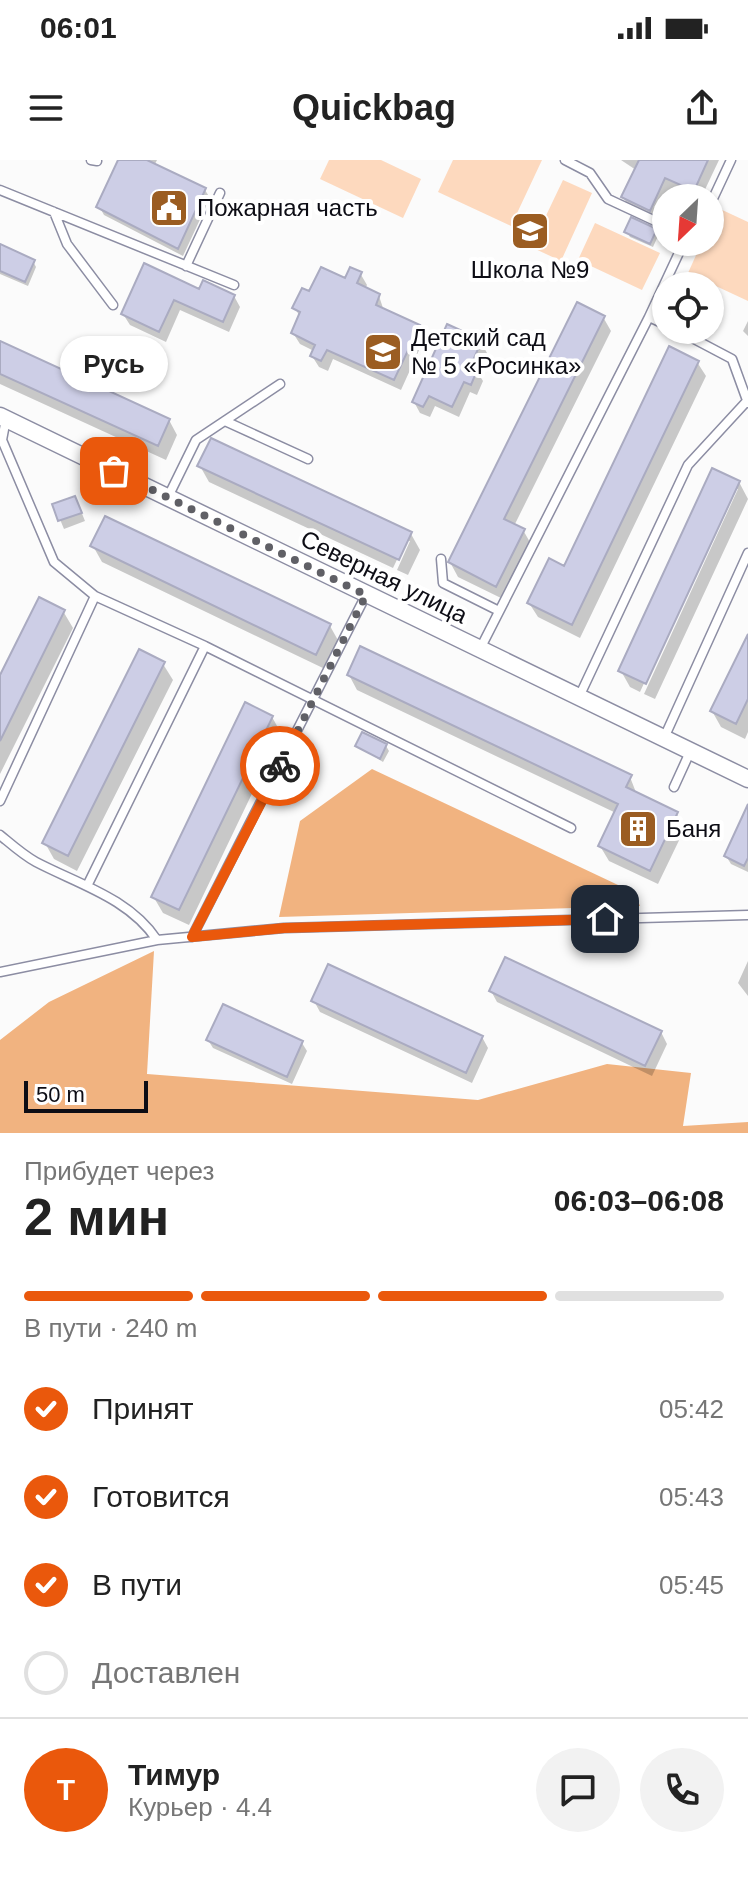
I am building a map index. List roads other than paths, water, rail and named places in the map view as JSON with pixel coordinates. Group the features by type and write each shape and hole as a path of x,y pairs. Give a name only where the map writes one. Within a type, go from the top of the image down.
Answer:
{"street":[{"name":"Северная улица","path":"3,417 748,779"}],"lane":[{"path":"565,160 590,173 608,199 652,219"},
{"path":"720,184 731,160"},
{"path":"0,190 234,285"},
{"path":"186,266 220,193"},
{"path":"54,212 67,244 113,305"},
{"path":"479,650 677,256"},
{"path":"578,698 688,465 747,402 732,359 704,344"},
{"path":"168,497 196,440 280,384"},
{"path":"3,417 2,440 54,562 95,596 315,698 571,828"},
{"path":"225,421 308,459"},
{"path":"663,740 748,553"},
{"path":"441,559 443,583 499,611"},
{"path":"192,937 366,595"},
{"path":"0,801 95,596"},
{"path":"88,884 205,646"},
{"path":"674,787 690,752"},
{"path":"0,835 33,861 88,884 146,923 157,940"},
{"path":"0,972 157,940 284,928 748,915"}],"place":[{"name":"Пожарная часть","path":"169,208"},
{"name":"Школа №9","path":"530,231"},
{"name":"Детский сад № 5 «Росинка»","path":"383,352"},
{"name":"Русь","path":"114,471"},
{"name":"Баня","path":"638,829"}]}
